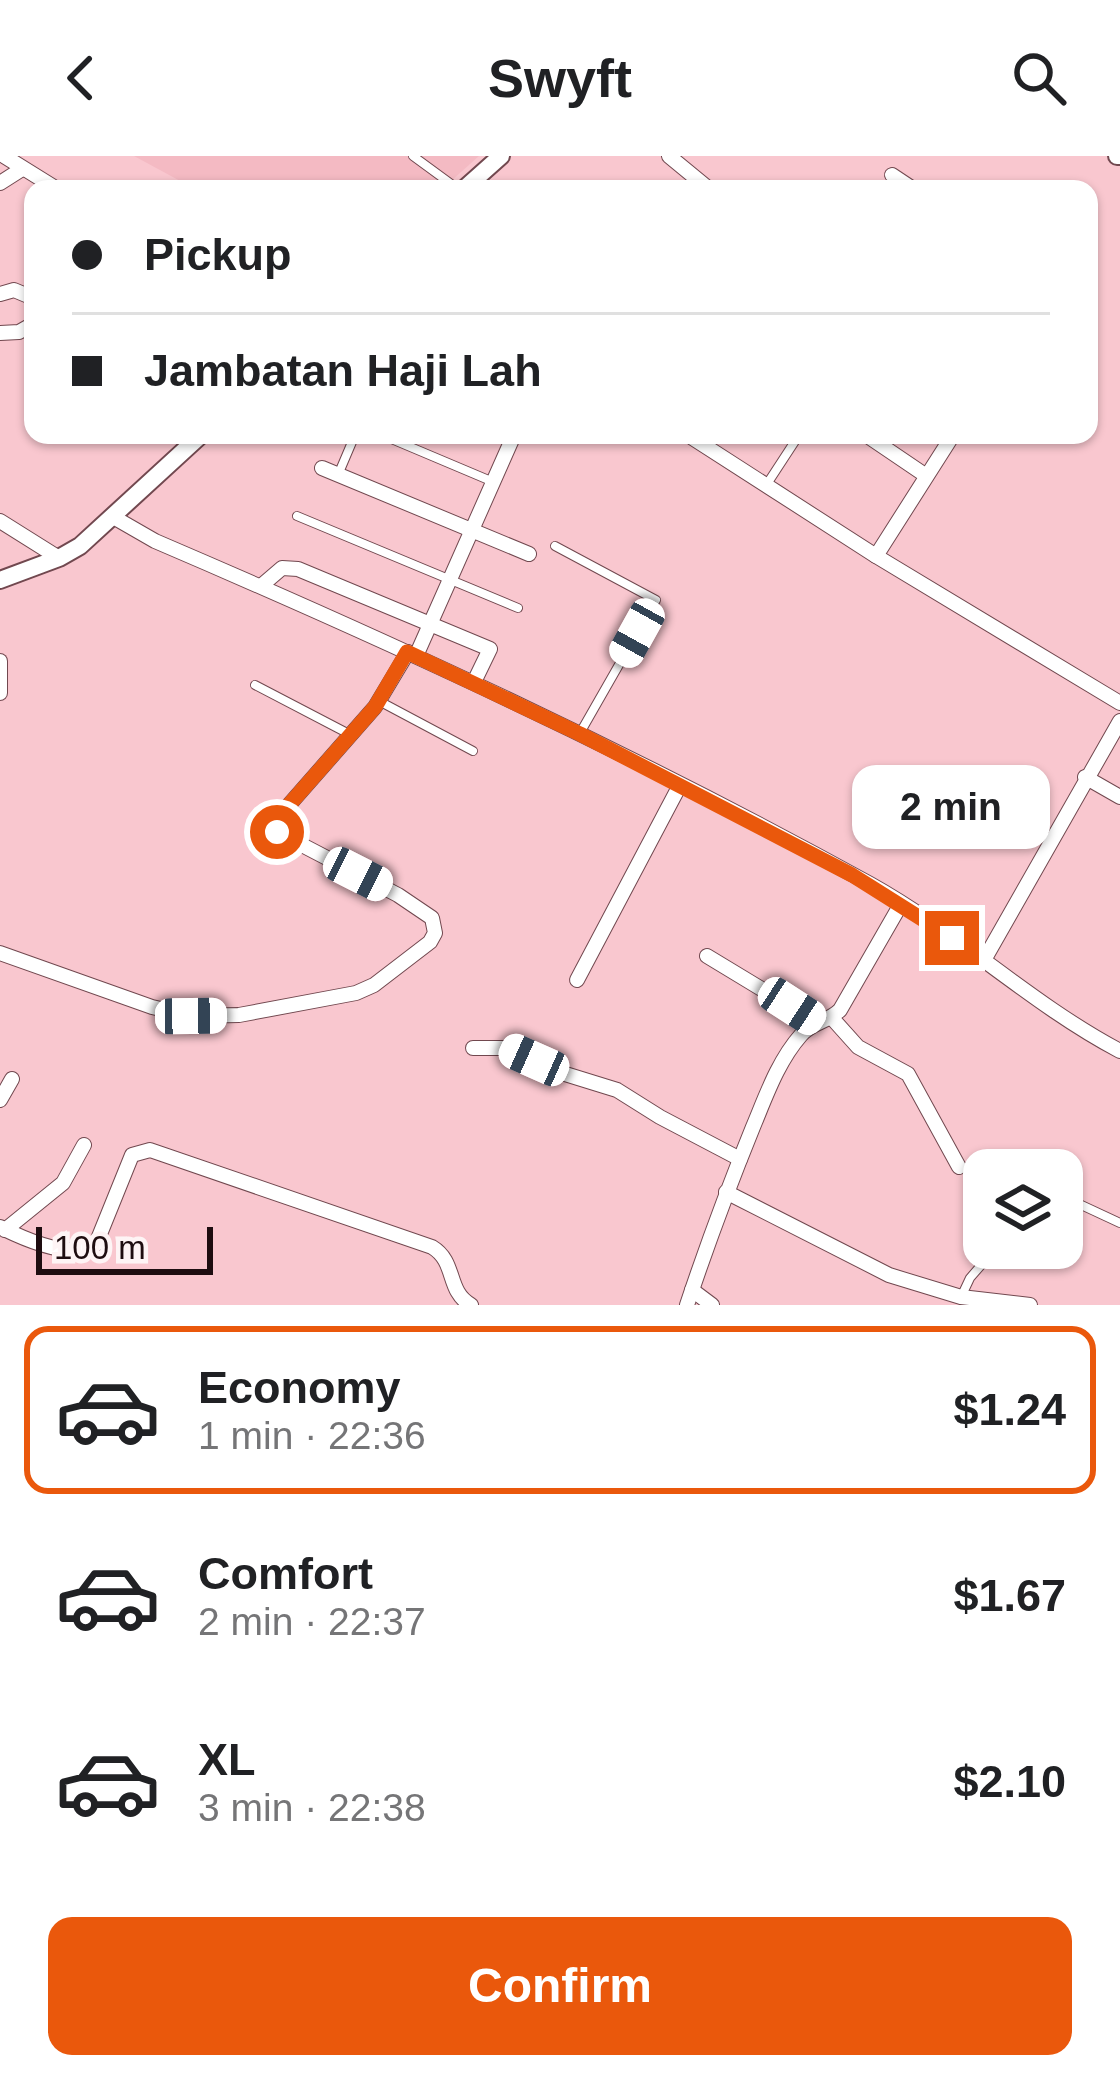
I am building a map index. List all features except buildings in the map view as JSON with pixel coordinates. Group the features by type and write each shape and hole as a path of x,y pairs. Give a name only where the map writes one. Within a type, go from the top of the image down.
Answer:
{"street":[{"path":"472,180 501,156"},
{"path":"669,156 698,180"},
{"path":"5,158 40,180"},
{"path":"0,183 22,170"},
{"path":"892,175 900,180"},
{"path":"0,580 59,558 116,518 192,444"},
{"path":"0,953 118,997 191,1016 273,1010 356,993 374,985 430,942 435,933 432,918 274,827 274,822 380,701 412,654 431,623 510,444"},
{"path":"702,444 1120,703"},
{"path":"880,444 926,475"},
{"path":"876,556 947,444"},
{"path":"322,468 529,554"},
{"path":"116,518 155,542 474,682 680,785 901,904 1080,1030 1118,1044"},
{"path":"0,520 59,558"},
{"path":"261,586 282,568 298,568 496,651 474,682"},
{"path":"0,662 0,693"},
{"path":"984,960 1120,721"},
{"path":"1085,777 1120,797"},
{"path":"577,980 680,785"},
{"path":"712,1305 689,1298 726,1192 775,1075 800,1036 824,1020 901,904"},
{"path":"707,956 824,1020 858,1047 908,1074 958,1167"},
{"path":"473,1048 506,1048 616,1090 740,1159"},
{"path":"0,1100 12,1079"},
{"path":"2,1228 63,1183 84,1145"},
{"path":"2,1228 68,1251 85,1252 96,1244 132,1156 151,1150 432,1247 448,1261 458,1296 471,1305"},
{"path":"726,1192 889,1275 959,1301 1030,1305"}],"lane":[{"path":"413,156 448,180"},
{"path":"338,475 351,444"},
{"path":"403,444 493,482"},
{"path":"766,485 793,444"},
{"path":"298,516 518,608"},
{"path":"555,545 656,600 580,734"},
{"path":"255,686 352,735"},
{"path":"380,701 473,751"},
{"path":"1083,1205 1120,1222"},
{"path":"959,1301 978,1269"}],"shaded area":[{"path":"134,156 479,156 452,180 178,180"}],"route":[{"path":"277,832 274,822 375,707 407,652 580,734 875,887 952,938"}]}
